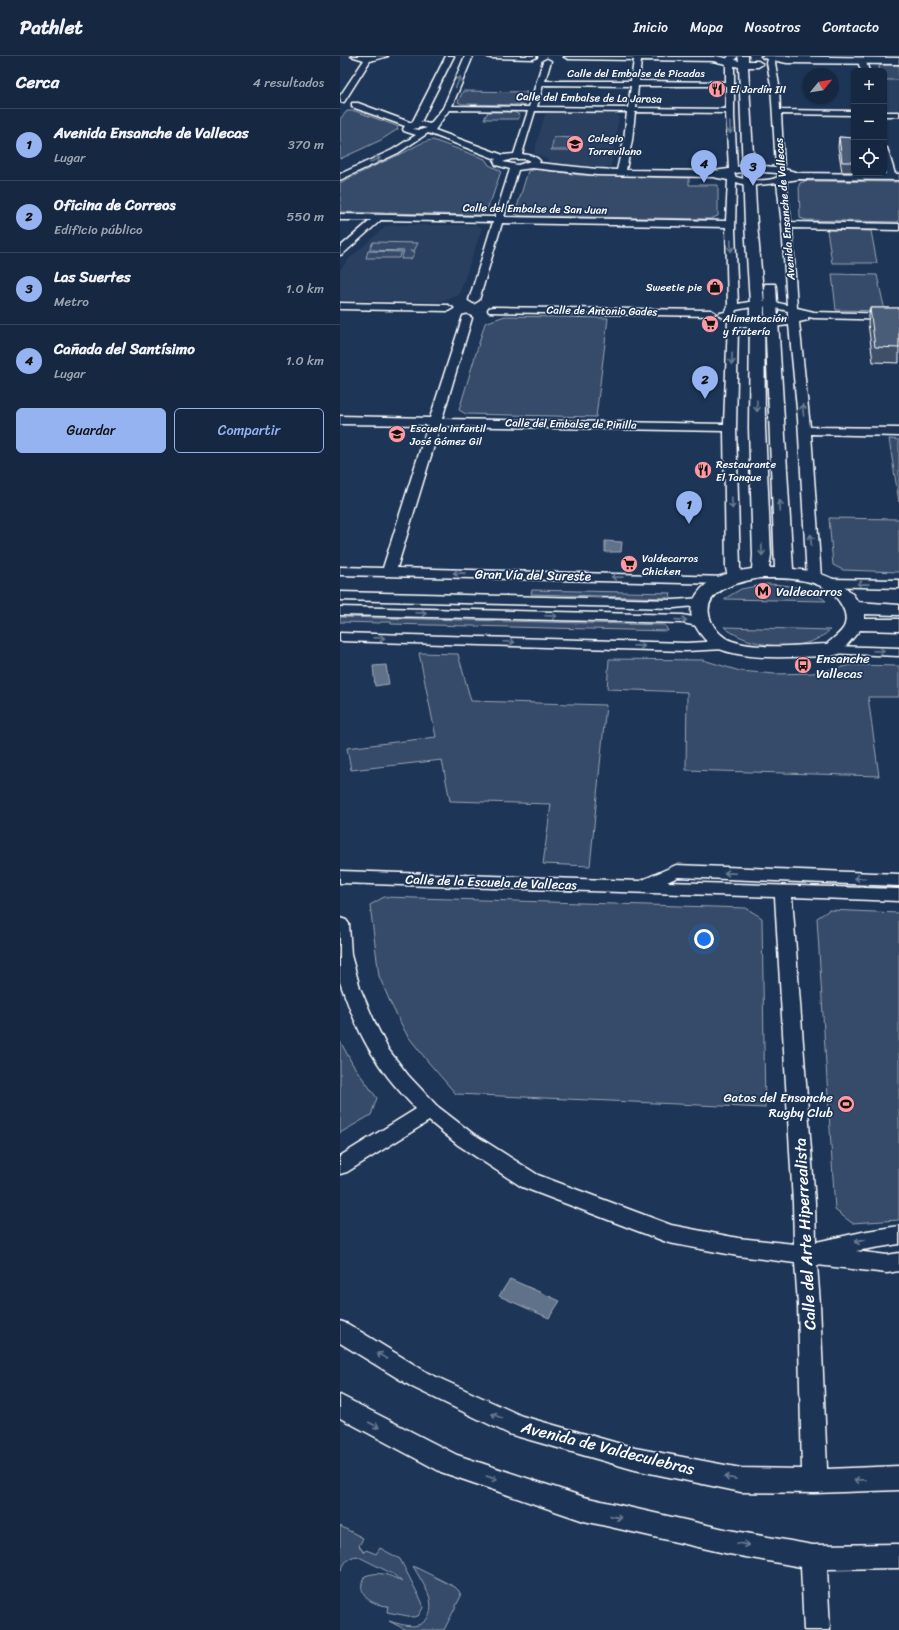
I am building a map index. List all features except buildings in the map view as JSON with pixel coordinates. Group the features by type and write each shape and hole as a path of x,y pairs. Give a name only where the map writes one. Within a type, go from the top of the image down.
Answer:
{"main road":[{"path":"716,59 734,58 757,60 769,58 787,60 899,61"},
{"path":"744,60 749,183 757,304 757,428 762,555 760,573"},
{"path":"757,60 758,76"},
{"name":"Avenida Ensanche de Vallecas","path":"762,165 764,196"},
{"name":"Avenida Ensanche de Vallecas","path":"769,272 784,573"},
{"path":"760,573 784,573 821,580 848,597 856,615 854,624 846,636 832,650 765,650 725,645 717,641 708,633 698,612 701,602 709,592 730,578 760,573"},
{"path":"852,606 867,609 899,610"},
{"path":"854,624 899,625"}],"street":[{"path":"355,56 368,59 384,56"},
{"path":"411,126 450,56"},
{"path":"340,177 397,150 417,139 428,130 447,108 469,56"},
{"path":"490,56 533,56 537,60 553,61 568,56 716,59"},
{"path":"620,173 632,110 638,58"},
{"path":"730,578 733,568 730,428 730,224 732,175 730,64 734,58"},
{"name":"Avenida Ensanche de Vallecas","path":"769,58 773,69 792,315 796,335 804,430 821,580"},
{"path":"368,59 340,100 353,101 355,103 352,107 411,126 423,125 428,130 442,137 502,158 518,155 529,156 535,159 535,163 532,165"},
{"path":"518,155 534,109 541,83 553,61"},
{"path":"862,61 864,68"},
{"name":"Calle del Embalse de Picadas","path":"541,83 730,84"},
{"name":"Calle del Embalse de La Jarosa","path":"447,108 730,111"},
{"path":"777,112 851,113"},
{"path":"887,114 899,114"},
{"path":"417,139 434,136 442,137"},
{"path":"732,175 749,168 762,165 781,175 895,177 887,157"},
{"path":"502,158 498,161 501,164 515,167 532,165 569,170 620,173 732,175 749,183 764,183 781,175"},
{"path":"389,572 436,421 477,317 477,303 515,167"},
{"name":"Calle del Embalse de San Juan","path":"340,217 730,224"},
{"path":"340,252 376,221 377,218"},
{"path":"786,226 899,227"},
{"path":"340,306 448,308 477,303"},
{"name":"Calle de Antonio Gades","path":"477,303 731,314 757,304 771,304 792,315"},
{"path":"448,308 450,313 477,317"},
{"name":"Calle de Antonio Gades","path":"731,314 741,324 756,325 772,325 792,315 899,317"},
{"name":"Calle del Embalse de Pinilla","path":"340,420 730,428"},
{"path":"804,430 899,432"},
{"name":"Gran Vía del Sureste","path":"340,571 730,578"},
{"path":"821,580 899,584"},
{"name":"Gran Vía del Sureste","path":"340,596 674,604 701,602"},
{"path":"340,611 683,619 702,623"},
{"path":"340,637 686,647 725,645"},
{"path":"832,650 899,652"},
{"name":"Calle de la Escuela de Vallecas","path":"642,887 676,871 899,880"},
{"name":"Calle de la Escuela de Vallecas","path":"340,876 642,887 899,894"},
{"name":"Calle del Arte Hiperrealista","path":"783,890 804,1203 815,1481"},
{"path":"340,924 344,961 351,988 366,1025 381,1053 401,1080 430,1111 465,1139 530,1182 669,1234 738,1247 887,1264 899,1262"},
{"path":"340,1166 430,1111"},
{"path":"805,1254 867,1240 899,1235"},
{"name":"Avenida de Valdeculebras","path":"340,1331 420,1380 518,1426 635,1459 741,1480 815,1481 899,1478"},
{"path":"340,1406 450,1464 584,1509 729,1542 813,1557 899,1556"},
{"path":"813,1557 817,1630"}],"shaded area":[{"path":"881,64 899,64 899,110 887,109 887,68 876,68 876,66"},
{"path":"899,65 899,80 887,80 887,68 879,68 879,66"},
{"path":"463,91 527,92 523,103 515,105 462,104 458,102"},
{"path":"347,111 355,111 397,126 398,129 381,140 340,159 340,119"},
{"path":"488,112 514,112 520,115 518,119 484,119"},
{"name":"Colegio Torrevilano","path":"612,113 619,116 611,166 603,168 549,162 547,159 534,153 545,114"},
{"path":"554,137 574,138 571,150 551,150"},
{"path":"433,140 485,159 489,165 501,171 492,198 485,213 479,215 340,212 340,183 422,143"},
{"path":"537,169 580,175 689,178 689,185 718,185 718,216 710,219 522,216 515,214 528,171"},
{"path":"806,181 899,182 899,222 806,220 800,218 799,185 800,183"},
{"path":"476,225 482,228 459,295 439,302 340,300 340,270 349,259 386,226"},
{"path":"827,230 871,231 877,263 832,263"},
{"path":"373,242 418,243 414,251 410,251 415,252 411,259 401,259 404,251 369,250"},
{"path":"368,251 402,252 399,258 366,258"},
{"path":"832,274 877,275 885,311 836,310"},
{"path":"505,316 608,318 596,417 466,414 459,410 485,323"},
{"path":"889,439 899,440 899,502"},
{"path":"829,518 899,519 899,572 843,570 833,565"},
{"path":"605,541 622,542 621,552 605,552"},
{"path":"767,584 783,585 806,590 826,601 724,599 741,589"},
{"path":"532,590 671,593 670,598 531,594"},
{"path":"340,617 665,625 668,631 391,624 391,622 340,622"},
{"path":"724,627 830,630 819,638 806,643 792,646 777,646 748,640"},
{"path":"419,653 458,654 471,701 606,705 590,866 543,864 551,804 450,801 442,760 351,770 347,748 436,737"},
{"path":"609,659 703,660 740,671 775,674 813,673 852,665 899,666 899,697 868,697 879,776 686,770 687,692 607,689"},
{"path":"386,665 389,684 375,686 373,666"},
{"path":"384,897 746,908 762,918 765,1108 456,1094 407,1035 379,976 370,905"},
{"path":"829,910 899,913 899,1220 852,1223 835,1210 817,918"},
{"path":"340,1041 353,1065 377,1098 371,1115 340,1133"},
{"path":"510,1279 560,1301 549,1318 499,1296"},
{"path":"340,1526 363,1538 359,1546 364,1552 366,1550 376,1554 380,1548 400,1559 422,1602 423,1608 418,1616 413,1617 387,1612 388,1606 376,1604 366,1598 363,1594 362,1583 365,1576 370,1574 384,1574 402,1582 393,1574 357,1556 348,1559 340,1572"},
{"path":"413,1566 455,1587 459,1591 461,1596 444,1630 406,1630 389,1621 404,1625 419,1625 424,1622 430,1614 430,1598"}],"place":[{"name":"El Jardín III","path":"717,89"},
{"name":"Colegio Torrevilano","path":"575,144"},
{"name":"Cañada del Santísimo","path":"704,183"},
{"name":"Las Suertes","path":"753,186"},
{"name":"Sweetie pie","path":"715,287"},
{"name":"Alimentación y frutería","path":"710,324"},
{"name":"Oficina de Correos","path":"705,399"},
{"name":"Escuela infantil José Gómez Gil","path":"397,434"},
{"name":"Restaurante El Tanque","path":"703,470"},
{"name":"Avenida Ensanche de Vallecas","path":"689,524"},
{"name":"Valdecarros Chicken","path":"629,564"},
{"name":"Valdecarros","path":"763,591"},
{"name":"Ensanche Vallecas","path":"803,665"},
{"name":"Gatos del Ensanche Rugby Club","path":"846,1104"}]}
